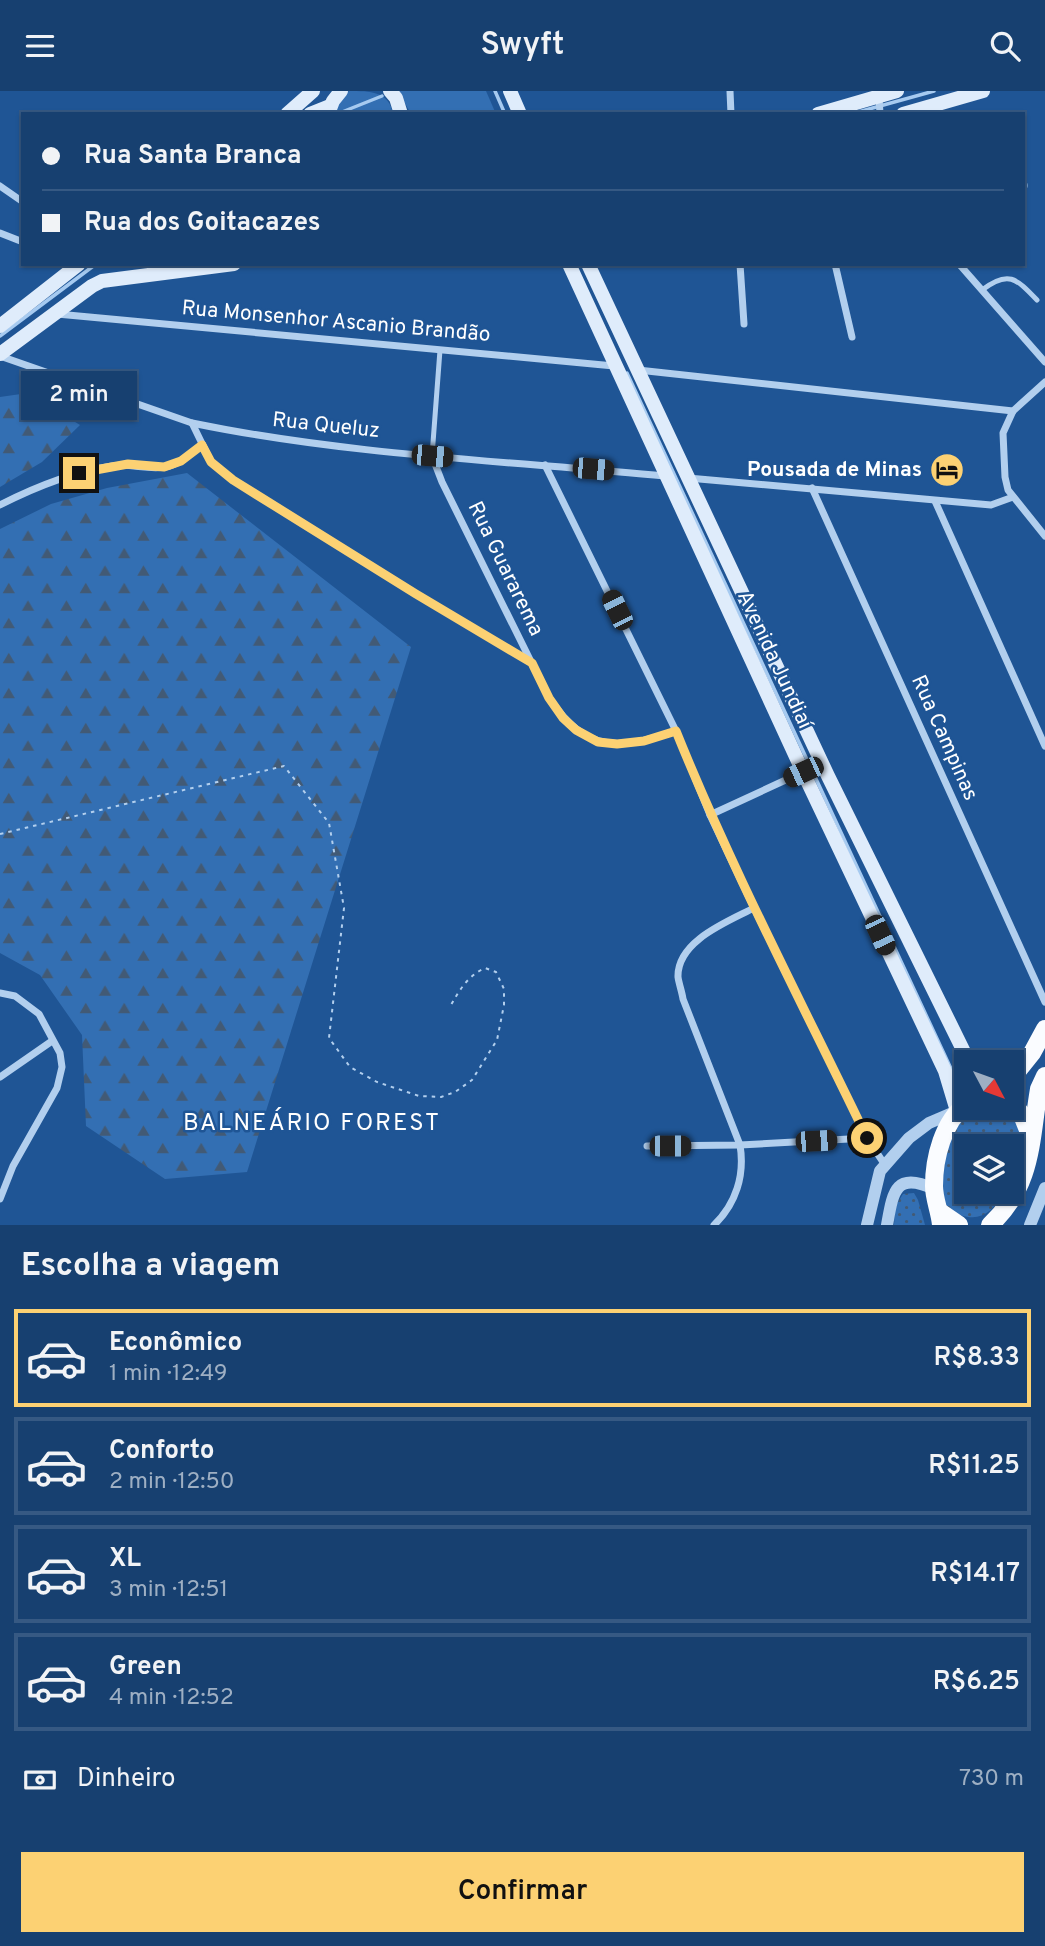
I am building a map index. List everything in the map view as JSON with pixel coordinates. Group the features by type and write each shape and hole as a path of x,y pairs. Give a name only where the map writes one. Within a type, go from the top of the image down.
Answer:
{"main road":[{"path":"289,112 313,91"},
{"path":"390,91 396,98 400,112"},
{"path":"510,91 519,112"},
{"path":"828,112 879,102 897,91"},
{"path":"910,112 984,91"},
{"path":"314,112 333,101"},
{"path":"0,326 76,266"},
{"path":"0,355 54,313 102,281 218,266"},
{"name":"Avenida Jundiaí","path":"570,266 665,476 954,1091"},
{"name":"Avenida Jundiaí","path":"589,266 828,776 963,1050"},
{"path":"1024,1063 1045,1029"},
{"path":"990,1225 1012,1201 1020,1187 1029,1159 1040,1089 1045,1076"},
{"path":"955,1120 937,1153 934,1189 940,1219 959,1225"},
{"path":"1024,1120 1031,1139"}],"street":[{"path":"730,91 732,112"},
{"path":"0,186 21,201"},
{"path":"0,233 21,241"},
{"path":"740,266 744,324"},
{"path":"835,266 852,337"},
{"path":"961,266 1045,362"},
{"name":"Rua Monsenhor Ascanio Brandão","path":"54,313 614,366"},
{"name":"Rua Queluz","path":"0,355 192,423 251,435 432,456 665,476"},
{"path":"638,370 1013,411"},
{"path":"1045,382 1013,411 1003,433 1008,490 1045,536"},
{"path":"192,423 211,462 233,480 532,663"},
{"path":"0,505 79,473 128,464 153,468 172,465 202,445"},
{"name":"Rua Guararema","path":"432,456 442,482 549,698 563,718 576,730 598,742 617,744 644,741 676,731"},
{"path":"545,465 676,731 710,815 754,908 867,1138 885,1165"},
{"path":"688,478 991,505 1013,497"},
{"name":"Rua Campinas","path":"812,488 1045,1002"},
{"path":"935,501 1045,746"},
{"path":"710,815 803,772"},
{"path":"714,1225 733,1199 741,1177 740,1145 683,999 678,975 684,954 706,933 754,908"},
{"path":"0,993 15,996 32,1006 45,1022 61,1060 60,1081 13,1166 0,1199"},
{"path":"0,1077 52,1041"},
{"path":"867,1225 880,1171 909,1138 929,1123 954,1112"},
{"path":"647,1146 740,1145 867,1138"},
{"path":"887,1225 892,1195 898,1185 908,1181 919,1182 934,1189"},
{"path":"1030,1225 1045,1188"}],"lane":[{"path":"982,290 995,280 1008,278 1019,281 1037,300"},
{"name":"Rua Guararema","path":"432,456 440,350"}],"path":[{"path":"0,834 284,765 329,823 344,908 329,1038 350,1067 377,1082 419,1096 440,1097 455,1092 472,1080 497,1039 504,1005 501,979 496,972 485,968 476,972 461,986 451,1005"}],"green space":[{"path":"349,91 377,94 387,101 392,112 334,112 342,95"},
{"path":"398,91 486,91 495,112 410,112"},
{"path":"28,393 80,425 42,462 0,487 0,397"},
{"path":"187,473 411,647 247,1172 165,1179 86,1126 82,1035 40,975 0,953 0,529 51,504 107,488"},
{"path":"959,1120 1016,1120 1019,1125 1021,1134 954,1134 954,1204 997,1204 981,1216 966,1217 946,1209 940,1176 953,1127"},
{"path":"914,1193 925,1225 894,1225 895,1207 903,1194"}],"waterway":[{"path":"495,91 504,112"},
{"path":"858,112 934,91"},
{"path":"342,112 382,96"},
{"path":"0,336 93,266"},
{"path":"627,373 954,1075"}],"place":[{"name":"Pousada de Minas","path":"947,470"}],"district":[{"name":"BALNEÁRIO FOREST","path":"312,1124"}],"route":[{"path":"79,473 128,464 164,467 181,461 202,445 218,470 233,480 532,663 549,698 563,718 576,730 598,742 617,744 644,741 676,731 710,815 867,1138"}]}
